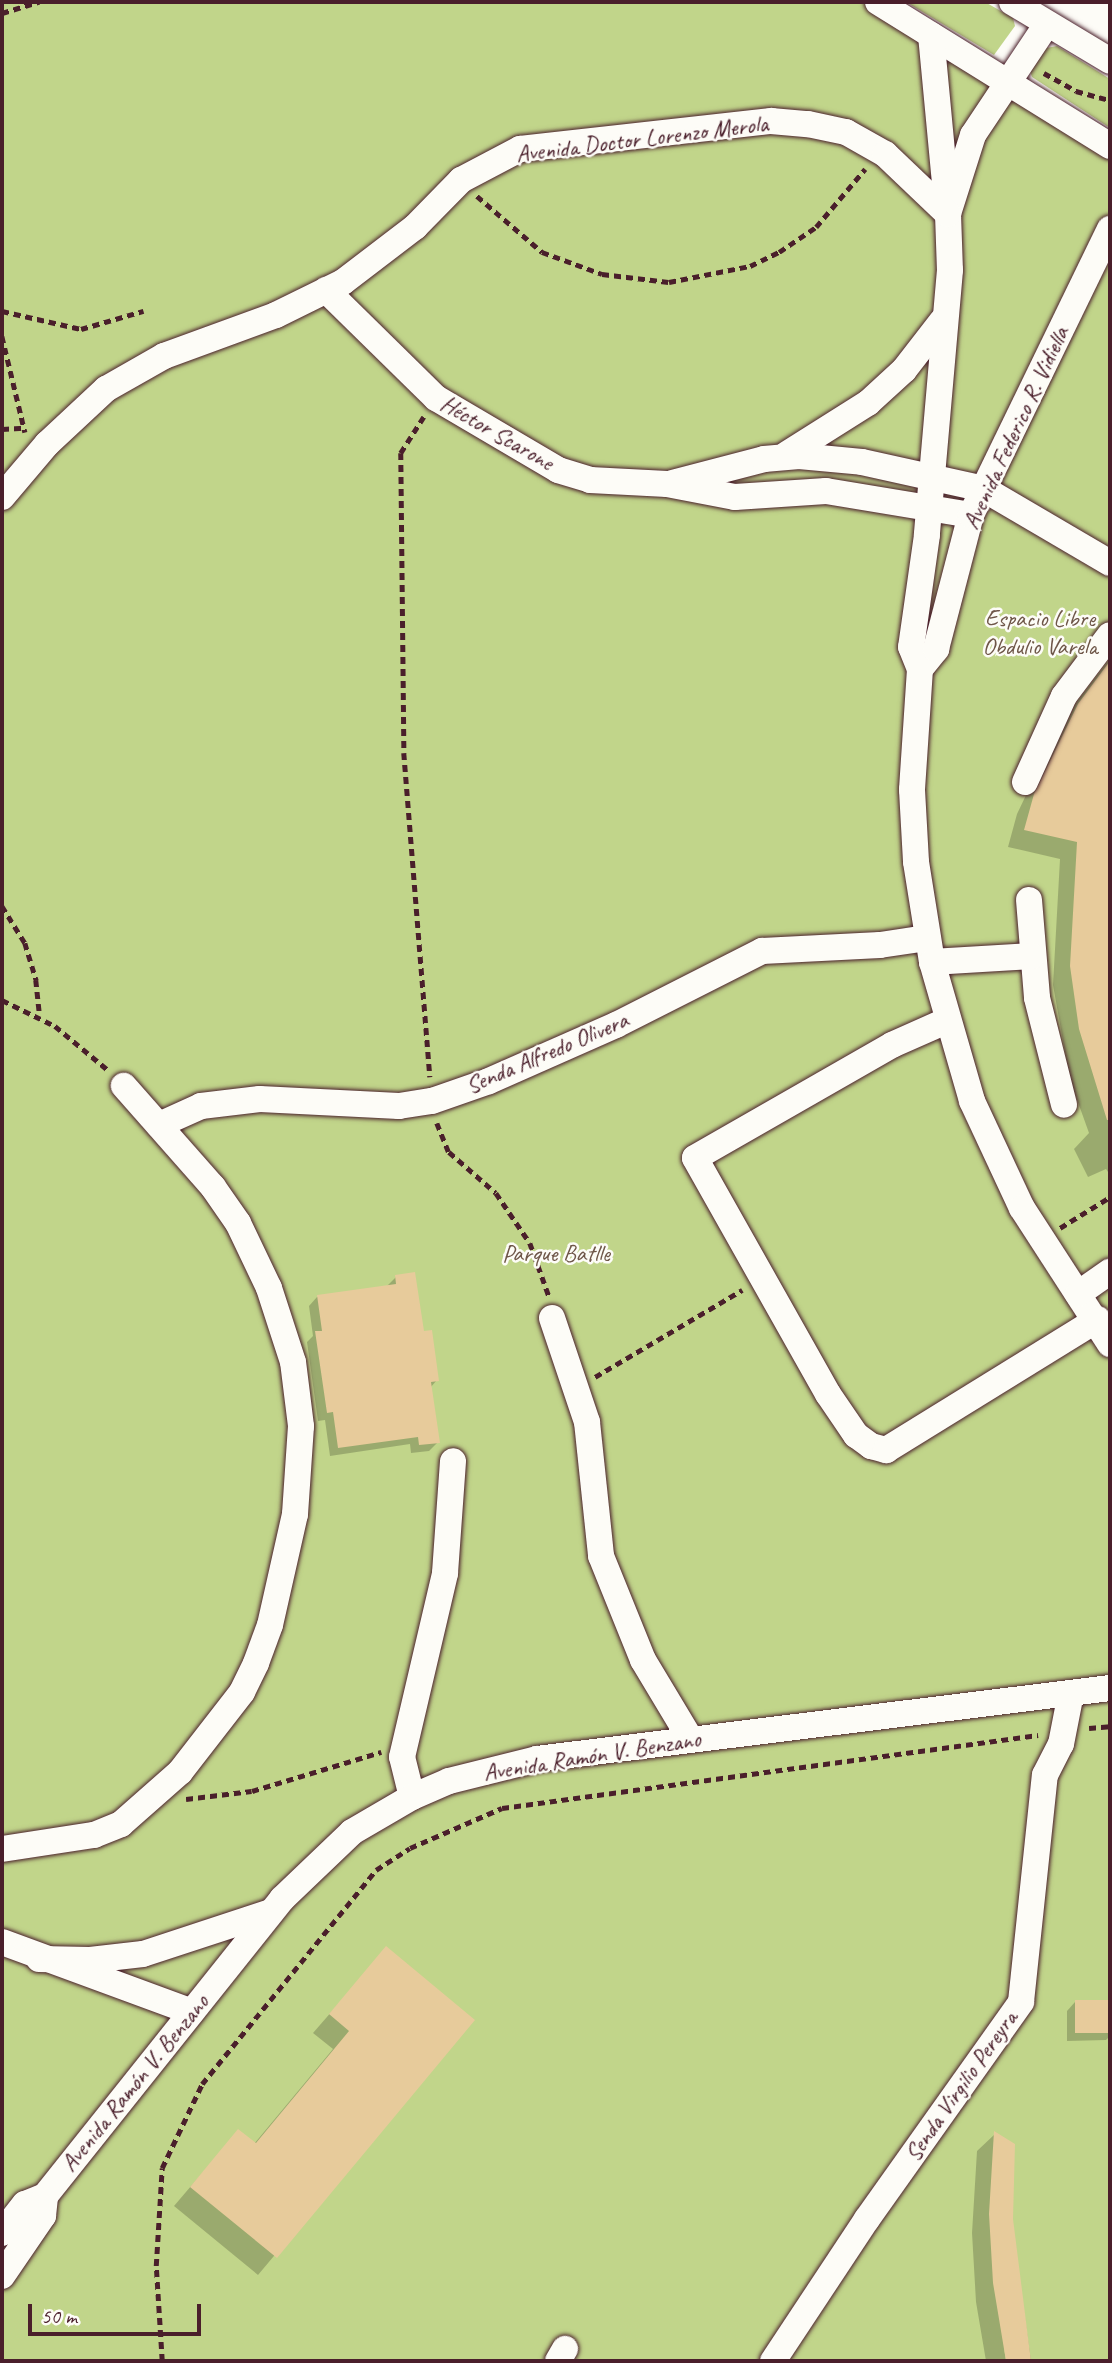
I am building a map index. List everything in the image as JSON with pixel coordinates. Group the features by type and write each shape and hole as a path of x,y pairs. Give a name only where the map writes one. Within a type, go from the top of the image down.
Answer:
{"street":[{"path":"878,2 1110,146"},
{"path":"1012,2 1110,61"},
{"name":"Avenida Federico R. Vidiella","path":"948,214 964,153 1047,24"},
{"name":"Avenida Federico R. Vidiella","path":"931,35 948,214 945,317 929,508 911,646 920,670 912,790 916,862 929,950 946,1020 988,1139 1042,1240 1078,1294 1104,1322 1110,1343"},
{"name":"Avenida Doctor Lorenzo Merola","path":"2,497 106,389 164,356 276,315 326,290 374,262 461,180 520,149 771,121 846,132 876,149 948,214"},
{"name":"Avenida Federico R. Vidiella","path":"920,670 936,649 971,515 1110,229"},
{"name":"Héctor Scarone","path":"326,290 436,398 558,470 590,480 667,484 735,497 826,491 971,515"},
{"name":"Héctor Scarone","path":"781,457 868,403 904,370 945,317"},
{"name":"Héctor Scarone","path":"667,484 781,457 832,457 930,475 984,489 1110,563"},
{"path":"1025,782 1064,696 1110,635"},
{"path":"1029,900 1031,956 1046,1045 1064,1105"},
{"name":"Senda Alfredo Olivera","path":"159,1125 201,1106 260,1099 399,1106 432,1101 489,1081 616,1025 762,951 880,946 1031,956"},
{"path":"946,1020 892,1045 695,1158 856,1435 886,1450 1104,1322"},
{"path":"2,1849 94,1835 121,1824 148,1804 201,1746 242,1692 256,1663 270,1625 295,1514 301,1426 293,1362 264,1277 220,1196 124,1086"},
{"path":"1078,1294 1110,1272"},
{"path":"552,1318 587,1422 601,1556 643,1660 691,1740"},
{"path":"412,1797 402,1757 445,1573 453,1461"},
{"name":"Avenida Ramón V. Benzano","path":"2,2233 25,2204 45,2196 271,1912 352,1832 412,1797 449,1781 537,1759 1110,1688"},
{"name":"Senda Virgilio Pereyra","path":"773,2361 867,2219 1021,2002 1045,1775 1063,1731 1071,1693"},
{"path":"39,1959 90,1960 143,1954 271,1912"},
{"path":"2,1942 39,1959 192,2012"},
{"name":"Avenida Ramón V. Benzano","path":"2,2276 43,2216 45,2196"}],"path":[{"path":"2,13 39,2"},
{"path":"461,180 542,252 602,274 669,282 750,266 798,240 835,208 876,149"},
{"path":"2,311 81,329 143,311"},
{"path":"2,336 32,464"},
{"path":"436,398 401,453 404,752 432,1101 445,1146 496,1193 530,1242 546,1277 552,1318"},
{"path":"2,429 24,428"},
{"path":"2,906 25,943 36,980 40,1017"},
{"path":"2,1000 40,1017 76,1040 124,1086"},
{"path":"1042,1240 1110,1197"},
{"path":"576,1388 764,1278"},
{"path":"162,2361 156,2266 162,2168 167,2156 202,2084 376,1870 410,1848 502,1808 1110,1726"},
{"path":"148,1804 252,1791 405,1744"}],"green space":[{"name":"Parque Batlle","path":"2,2 878,2 1110,146 1110,2361 2,2361"},
{"path":"906,2 985,2 1013,18 1015,26 994,55"},
{"path":"1057,46 1110,79 1110,128 1032,77 1030,71 1041,49"}],"building":[{"path":"1110,661 1110,1120 1107,1120 1079,1029 1070,966 1077,842 1024,830 1034,794 1078,704"},
{"path":"415,1272 424,1331 432,1330 439,1381 431,1382 440,1443 419,1445 418,1437 338,1448 333,1412 327,1413 315,1331 322,1331 317,1295 396,1284 395,1275"},
{"path":"386,1946 475,2020 277,2258 190,2187 238,2129 256,2143 349,2031 329,2014"},
{"path":"1075,2000 1110,2000 1110,2033 1075,2033"},
{"path":"994,2131 1015,2144 1013,2219 1031,2361 1006,2361 993,2283 989,2214"}],"park label":[{"name":"Espacio Libre Obdulio Varela","path":"1040,633"}]}
